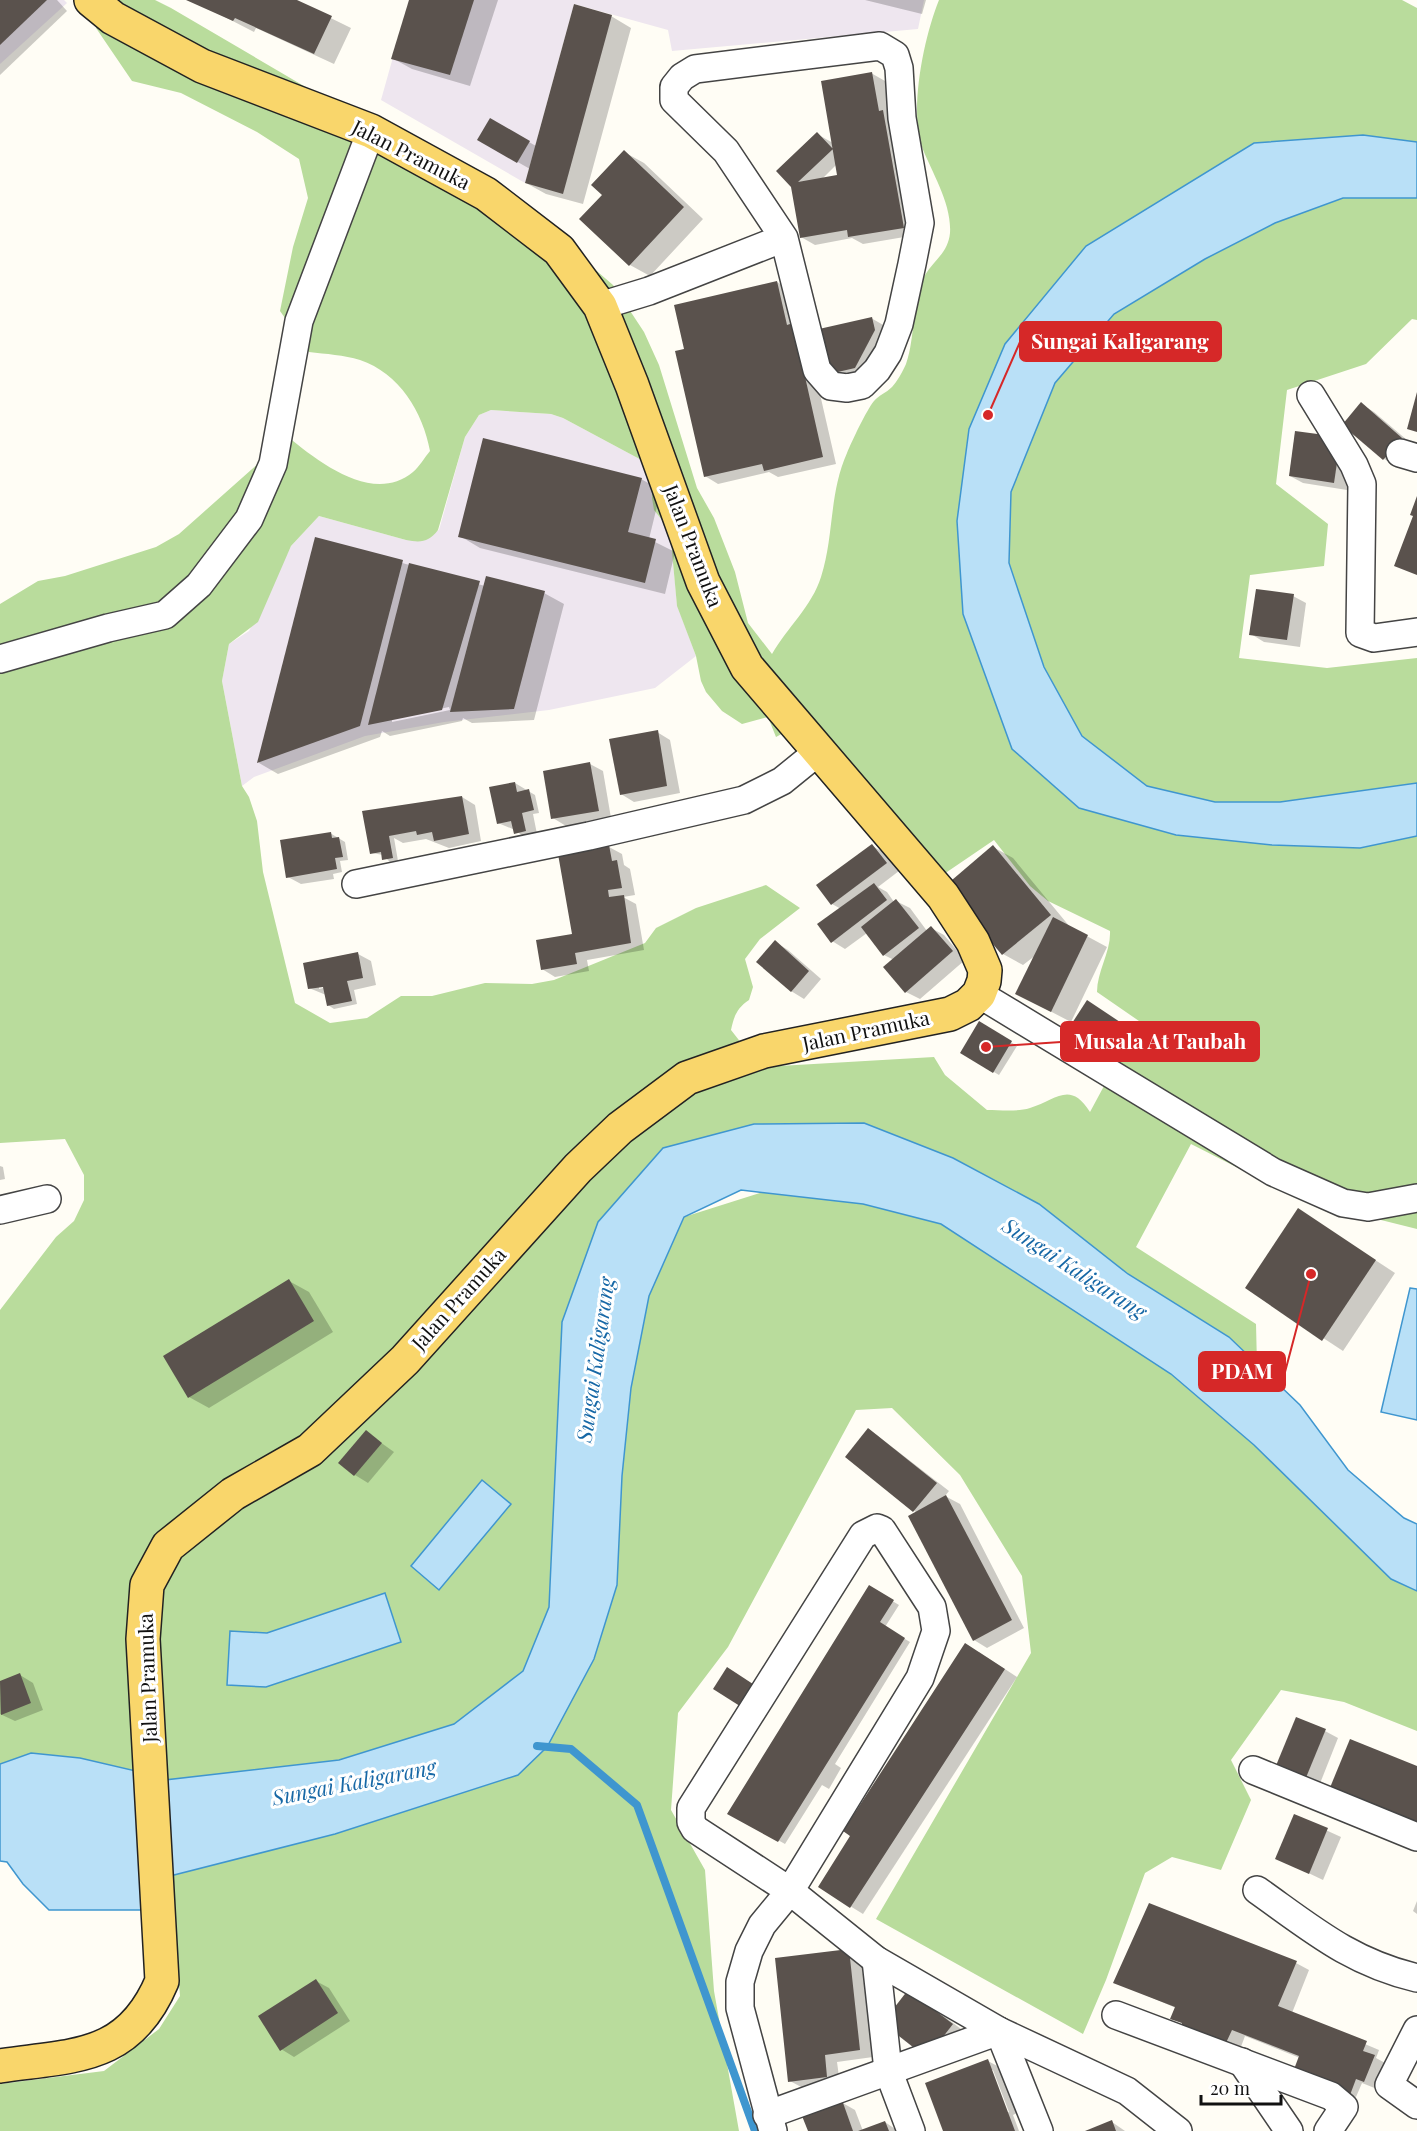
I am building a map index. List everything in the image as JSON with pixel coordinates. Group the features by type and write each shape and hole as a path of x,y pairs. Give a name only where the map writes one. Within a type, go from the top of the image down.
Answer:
{"main road":[{"name":"Jalan Pramuka","path":"0,2066 88,2053 114,2043 152,2005 162,1981 162,1940 143,1639 147,1585 168,1546 234,1494 310,1450 405,1360 578,1168 620,1128 687,1078 764,1051 950,1014 968,1005 979,994 985,970 963,925 943,896 747,667 704,582 632,385 600,306 559,250 486,195 371,131 202,66 113,18 91,0"}],"street":[{"path":"880,46 895,55 899,68 902,118 920,223 899,324 888,353 878,370 862,386 847,388 831,386 817,370 784,238 726,151 674,100 674,87 682,77 695,69 880,46"},
{"path":"0,659 108,628 165,615 199,585 249,519 273,464 299,321 371,131"},
{"path":"600,306 649,291 784,238"},
{"path":"1311,395 1354,465 1362,484 1360,633 1374,638 1417,632"},
{"path":"357,884 589,836 744,800 782,781 819,751"},
{"path":"979,994 1273,1172 1351,1204 1368,1207 1417,1198"},
{"path":"0,1210 47,1199"},
{"path":"999,2031 888,2070 770,2123 740,2008 740,1982 749,1951 762,1925 790,1891 920,1678 936,1631 932,1607 882,1530 877,1528 863,1535 691,1808 691,1822 695,1829 790,1891 876,1960 999,2031 1127,2091 1178,2131"},
{"path":"1253,1770 1417,1837"},
{"path":"1257,1890 1344,1952 1388,1970 1417,1978"},
{"path":"876,1960 888,2070 911,2131"},
{"path":"1116,2014 1331,2096 1342,2104 1343,2110 1328,2131"},
{"path":"1417,2030 1389,2085 1417,2105"},
{"path":"999,2031 1039,2131"},
{"path":"1242,2062 1289,2131"}],"shaded area":[{"path":"0,0 64,0 67,3 0,64"},
{"path":"409,0 924,0 918,29 672,51 668,30 574,4 525,183 381,100"},
{"path":"491,410 551,414 563,418 647,463 670,530 677,605 696,656 655,688 549,710 444,722 365,736 254,777 242,786 222,681 229,644 249,631 291,546 319,516 406,540 439,530 465,437 479,415"}],"green space":[{"path":"113,0 155,0 548,229 613,285 644,332 659,365 697,488 714,518 735,572 748,623 772,654 817,588 825,562 841,468 871,406 894,385 905,367 921,285 925,275 944,251 949,240 948,211 922,147 917,113 920,73 928,33 939,0 1402,0 1417,8 1417,142 1363,135 1086,246 963,614 1176,835 1272,845 1360,848 1417,836 1417,1229 1301,1200 1191,1144 1136,1247 1256,1324 1257,1365 1229,1337 1128,1274 1039,1204 953,1158 864,1123 754,1124 562,1322 549,1607 523,1671 454,1724 339,1760 165,1780 80,1758 31,1753 0,1764 0,1310 56,1237 74,1221 84,1200 84,1175 65,1139 0,1143 0,604 38,581 65,576 156,547 179,534 288,437 331,468 364,482 381,484 397,481 413,472 430,451 422,422 415,408 397,384 374,366 360,360 309,352 280,311 293,247 308,198 299,159 257,132 181,93 132,81 96,28","holes":["491,410 551,414 563,418 647,463 653,474 654,510 670,530 677,606 696,656 701,681 706,692 722,711 742,724 768,717 776,737 811,718 944,874 994,840 1030,886 1048,901 1110,931 1097,992 1139,1021 1090,1112 1083,1102 1069,1095 1055,1097 1025,1109 987,1110 945,1075 934,1057 760,1067 731,1030 737,1013 749,1000 753,987 745,959 760,939 800,908 766,885 696,908 656,928 645,943 554,980 532,984 485,983 432,996 401,996 367,1018 330,1023 295,1003 263,872 257,821 249,797 242,786 222,681 229,644 258,622 291,546 319,516 406,540 428,539 438,530 465,437 479,415"]},
{"path":"1343,198 1417,198 1417,320 1412,319 1366,364 1287,390 1276,484 1328,524 1324,566 1250,575 1239,658 1327,668 1417,658 1417,783 1280,802 1215,802 1147,786 1082,736 1044,667 1009,563 1011,492 1055,383 1114,314 1205,259 1275,223"},
{"path":"763,1192 863,1204 941,1224 1171,1374 1254,1445 1391,1579 1417,1591 1417,1731 1344,1702 1281,1690 1231,1760 1251,1800 1221,1870 1172,1857 1145,1873 1106,1980 1083,2034 876,1919 1031,1653 1022,1576 960,1475 892,1408 856,1410 728,1647 678,1713 671,1810 705,1870 714,1991 739,2131 0,2131 0,2084 104,2071 159,2029 180,1996 170,1876 335,1834 509,1777 622,1476 631,1388 649,1296 684,1217"}],"water":[{"path":"1363,135 1417,142 1417,198 1343,198 1275,223 1205,259 1114,314 1055,383 1011,492 1009,563 1044,667 1082,736 1147,786 1215,802 1280,802 1417,783 1417,836 1360,848 1272,845 1176,835 1079,808 1012,749 963,614 957,521 969,429 1005,344 1086,246 1254,143"},
{"path":"864,1123 953,1158 1039,1204 1128,1274 1229,1337 1300,1405 1348,1470 1404,1518 1417,1524 1417,1591 1391,1579 1254,1445 1171,1374 941,1224 863,1204 741,1190 684,1217 649,1296 631,1388 622,1476 617,1585 594,1659 547,1747 518,1775 335,1834 170,1876 165,1780 339,1760 454,1724 523,1671 549,1607 562,1322 598,1222 663,1148 754,1124"},
{"path":"1410,1288 1417,1289 1417,1420 1381,1412"},
{"path":"482,1480 511,1504 439,1590 411,1566"},
{"path":"385,1593 401,1642 266,1687 227,1685 230,1631 267,1633"},
{"path":"31,1753 80,1758 136,1771 143,1910 49,1910 23,1884 7,1862 0,1861 0,1764"}],"building":[{"path":"0,0 47,0 0,45"},
{"path":"186,0 297,0 332,16 314,54 235,18 233,21"},
{"path":"409,0 474,0 450,75 391,59"},
{"path":"574,4 612,15 563,194 525,183"},
{"path":"872,72 879,111 883,110 904,228 848,237 847,230 800,238 791,187 776,171 817,132 832,148 821,81","holes":["833,149 837,175 798,182"]},
{"path":"490,118 530,141 517,163 477,140"},
{"path":"624,150 684,207 629,266 579,219 602,195 591,185"},
{"path":"777,281 787,325 793,323 823,457 764,471 762,464 704,477 675,351 684,349 674,305"},
{"path":"872,317 875,330 855,368 829,374 819,329"},
{"path":"1417,392 1417,432 1407,429"},
{"path":"1361,402 1402,438 1383,460 1342,425"},
{"path":"1295,431 1325,435 1338,456 1334,483 1289,476"},
{"path":"483,438 642,478 628,532 656,539 645,583 458,537"},
{"path":"1417,496 1417,575 1394,566 1413,516 1410,515"},
{"path":"315,537 403,560 360,726 257,763"},
{"path":"409,563 480,581 442,710 368,725"},
{"path":"486,576 545,591 514,709 450,712"},
{"path":"1256,589 1294,594 1287,640 1249,635"},
{"path":"658,730 667,786 620,795 609,739"},
{"path":"590,762 599,811 551,819 543,771"},
{"path":"515,782 517,792 529,789 534,810 522,813 526,831 514,834 511,821 497,824 489,787"},
{"path":"462,796 469,834 434,841 432,832 417,835 416,831 389,836 393,858 382,860 381,852 370,854 362,811"},
{"path":"331,832 332,838 339,837 343,857 335,858 337,869 286,878 280,840"},
{"path":"872,844 887,863 831,905 816,885"},
{"path":"609,845 612,861 617,860 622,888 608,890 609,897 624,895 631,943 575,953 577,964 541,970 536,940 572,934 558,854"},
{"path":"993,845 1051,915 1002,955 945,886"},
{"path":"874,883 887,900 831,943 817,924"},
{"path":"896,899 919,928 883,956 861,927"},
{"path":"1053,917 1088,935 1051,1012 1015,994"},
{"path":"931,926 953,951 905,993 883,967"},
{"path":"775,940 809,971 791,992 756,962"},
{"path":"358,952 363,978 347,981 352,1001 327,1006 323,987 308,989 303,963"},
{"path":"1087,1000 1120,1022 1100,1053 1067,1031"},
{"path":"979,1021 1012,1041 993,1073 960,1053"},
{"path":"1298,1208 1376,1260 1322,1341 1245,1288"},
{"path":"289,1279 314,1321 188,1398 163,1356"},
{"path":"868,1428 937,1483 913,1512 845,1457"},
{"path":"366,1430 382,1443 354,1476 338,1463"},
{"path":"946,1495 1012,1620 973,1641 908,1516"},
{"path":"869,1585 894,1600 880,1622 905,1638 778,1842 727,1814"},
{"path":"965,1643 1005,1669 850,1908 818,1887 850,1836 843,1831"},
{"path":"727,1667 756,1686 743,1708 713,1689"},
{"path":"20,1673 31,1703 1,1715 0,1681"},
{"path":"1296,1717 1326,1729 1305,1780 1275,1768"},
{"path":"1350,1739 1417,1766 1417,1825 1329,1790"},
{"path":"1294,1814 1328,1828 1309,1874 1275,1859"},
{"path":"1149,1903 1297,1961 1278,2006 1367,2041 1363,2051 1375,2055 1364,2082 1356,2079 1350,2095 1293,2072 1299,2056 1232,2030 1225,2045 1181,2027 1182,2023 1170,2019 1175,2007 1113,1983"},
{"path":"849,1949 860,2050 825,2055 827,2077 788,2082 775,1958"},
{"path":"316,1979 338,2013 280,2051 258,2016"},
{"path":"908,1990 953,2024 932,2051 918,2051 890,2029 887,2017"},
{"path":"988,2059 1015,2131 943,2131 925,2083"},
{"path":"842,2100 853,2131 808,2131 802,2116"},
{"path":"1112,2120 1116,2131 1085,2131"},
{"path":"885,2121 889,2131 858,2131"}],"waterway":[{"path":"537,1746 571,1749 637,1805 755,2131"}],"place":[{"name":"Sungai Kaligarang","path":"988,415"},
{"name":"Musala At Taubah","path":"986,1047"},
{"name":"PDAM","path":"1311,1274"}]}
